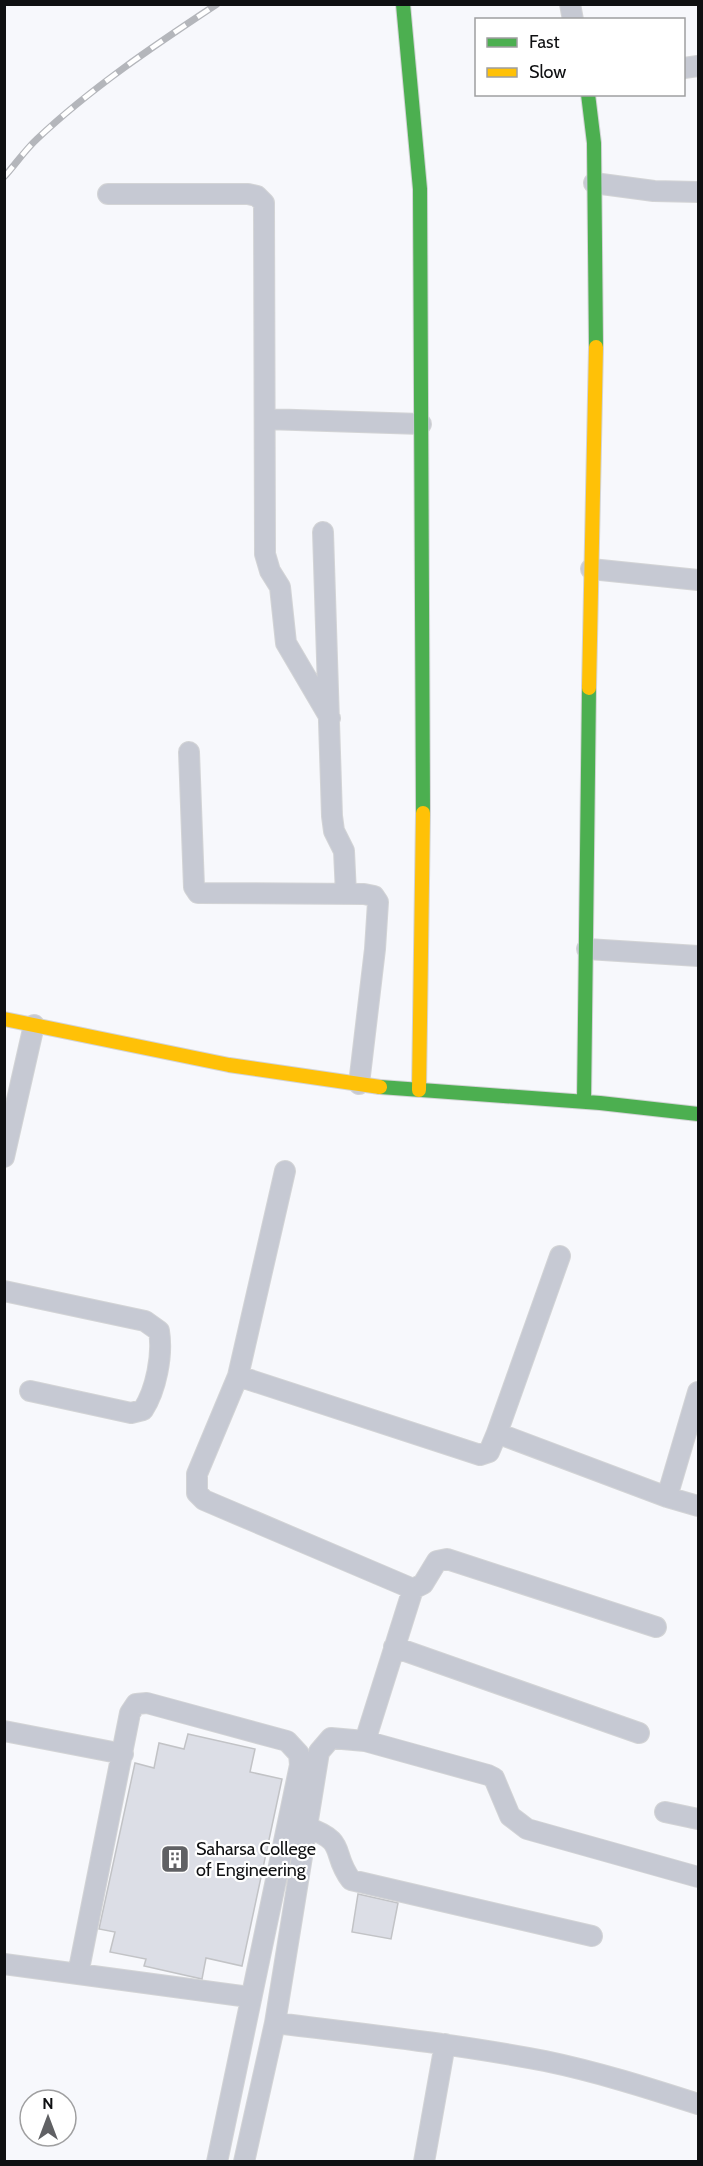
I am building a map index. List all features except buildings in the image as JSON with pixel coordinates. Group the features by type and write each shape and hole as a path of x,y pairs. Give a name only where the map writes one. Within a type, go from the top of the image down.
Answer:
{"street":[{"path":"403,4 420,189 420,645 423,798 419,1090"},
{"path":"584,1102 591,569 597,410 594,144 588,96"},
{"path":"594,183 654,191 699,192"},
{"path":"108,194 248,194 257,196 264,203 267,562 280,587 286,643 330,718"},
{"path":"265,419 421,424"},
{"path":"322,532 332,816 334,831 344,851 346,894"},
{"path":"591,569 699,580"},
{"path":"189,752 194,887 198,893 346,894 374,896 378,902 375,949 359,1084"},
{"path":"587,949 699,957"},
{"path":"4,1019 304,1078 419,1090 650,1106 699,1114"},
{"path":"4,1157 34,1025"},
{"path":"285,1171 238,1376 197,1474 197,1493 204,1500 413,1589"},
{"path":"238,1376 480,1455 489,1452 560,1256"},
{"path":"4,1291 145,1322 159,1331 161,1345 150,1399 143,1410 131,1413 30,1391"},
{"path":"668,1497 699,1392"},
{"path":"497,1433 668,1497 699,1506"},
{"path":"365,1741 413,1589 423,1584 437,1561 447,1559 656,1627"},
{"path":"394,1647 639,1732"},
{"path":"78,1974 130,1713 136,1704 147,1703 287,1741 299,1754 300,1765 249,1997 217,2162"},
{"path":"4,1731 123,1754"},
{"path":"244,2162 275,2023 319,1752 323,1744 331,1738 365,1741 494,1778 510,1816 527,1829 699,1877"},
{"path":"665,1812 699,1819"},
{"path":"306,1827 330,1837 338,1847 345,1871 351,1880 591,1936"},
{"path":"4,1964 249,1997"},
{"path":"275,2023 445,2044 546,2062 603,2075 699,2104"},
{"path":"424,2162 445,2044"}],"railway":[{"path":"4,177 33,143 79,102 147,51 217,4"}],"traffic: fast":[{"path":"403,4 420,189 423,813"},
{"path":"588,96 594,143 596,347"},
{"path":"584,1102 589,688"},
{"path":"380,1087 600,1103 698,1114"}],"traffic: slow":[{"path":"589,688 596,347"},
{"path":"419,1090 423,813"},
{"path":"4,1019 229,1065 380,1087"}],"place":[{"name":"Saharsa College of Engineering","path":"175,1859"}]}
